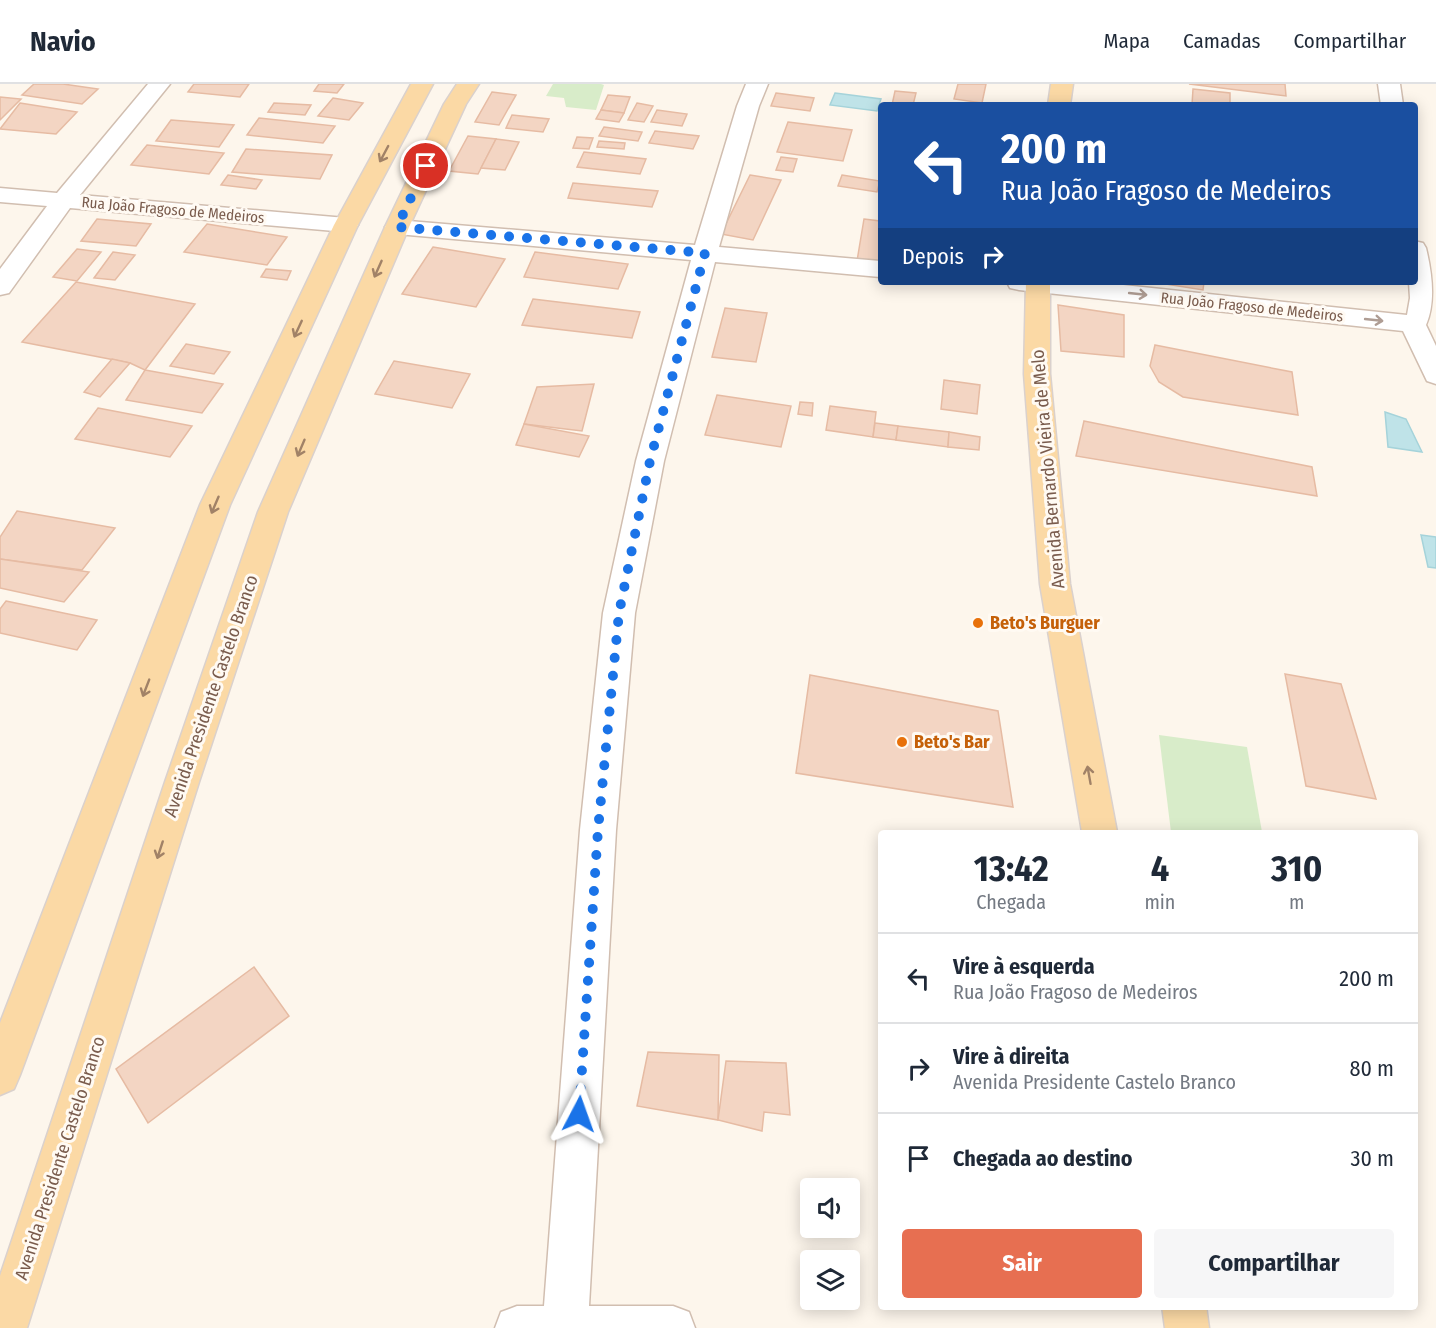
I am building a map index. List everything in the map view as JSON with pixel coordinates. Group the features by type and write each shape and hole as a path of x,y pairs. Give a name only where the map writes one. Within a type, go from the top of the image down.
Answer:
{"main road":[{"path":"0,1075 215,505 346,225 422,84"},
{"name":"Avenida Presidente Castelo Branco","path":"5,1328 182,782 273,512 397,227 455,104 468,84"},
{"path":"1059,102 1062,84"},
{"name":"Avenida Bernardo Vieira de Melo","path":"1032,285 1037,374 1055,584 1100,830"},
{"path":"1185,1310 1187,1328"}],"street":[{"path":"0,287 63,201 159,84"},
{"path":"565,1327 597,842 619,613 650,461 705,253 748,106 757,84"},
{"path":"1389,84 1392,102"},
{"name":"Rua João Fragoso de Medeiros","path":"0,195 346,225"},
{"path":"397,227 878,269"},
{"path":"1418,270 1422,308 1419,319 1413,324 1436,375"},
{"name":"Rua João Fragoso de Medeiros","path":"1051,285 1413,324"},
{"path":"517,1328 673,1328"}],"green space":[{"path":"553,84 604,85 596,110 566,107 564,98 546,96"},
{"path":"1159,735 1247,747 1262,830 1171,830"}],"water":[{"path":"835,93 881,99 878,102 877,111 830,105"},
{"path":"1385,412 1406,419 1422,452 1388,447"},
{"path":"1421,535 1436,537 1436,568 1428,567"}],"building":[{"path":"34,84 63,84 98,89 82,104 22,95"},
{"path":"194,84 249,84 240,97 188,92"},
{"path":"319,84 344,84 337,93 314,91"},
{"path":"958,84 986,84 982,102 954,99"},
{"path":"1189,84 1285,84 1286,96"},
{"path":"1193,89 1230,93 1230,102 1192,102"},
{"path":"895,91 916,93 914,102 893,102"},
{"path":"492,92 516,95 499,125 475,122"},
{"path":"776,93 814,98 810,111 771,106"},
{"path":"608,95 630,97 624,113 601,110"},
{"path":"0,97 21,99 0,120"},
{"path":"333,98 363,103 349,120 318,116"},
{"path":"20,103 77,112 56,134 0,129"},
{"path":"274,103 311,105 305,115 268,112"},
{"path":"637,103 653,106 644,122 628,120"},
{"path":"601,110 624,113 619,122 596,119"},
{"path":"657,110 687,114 682,126 651,122"},
{"path":"512,115 549,119 543,132 506,128"},
{"path":"259,118 335,126 323,143 247,135"},
{"path":"171,120 234,125 219,147 156,141"},
{"path":"788,122 852,130 843,161 777,152"},
{"path":"604,127 642,132 638,141 599,136"},
{"path":"655,131 699,136 693,149 649,143"},
{"path":"468,136 496,139 478,174 449,171"},
{"path":"577,137 593,138 589,149 573,148"},
{"path":"496,139 519,142 505,170 481,168"},
{"path":"599,141 625,143 624,149 597,147"},
{"path":"147,145 224,153 209,174 131,165"},
{"path":"246,149 332,155 320,179 232,172"},
{"path":"584,152 646,159 640,174 577,167"},
{"path":"781,157 797,159 793,172 776,170"},
{"path":"228,175 262,180 256,189 221,185"},
{"path":"750,175 781,180 753,240 721,234"},
{"path":"842,175 878,181 877,192 838,186"},
{"path":"573,183 658,191 652,207 568,198"},
{"path":"97,219 151,224 136,246 81,241"},
{"path":"864,219 878,221 878,263 857,261"},
{"path":"207,224 287,237 267,265 184,252"},
{"path":"433,247 505,259 476,307 402,294"},
{"path":"77,249 101,252 77,281 53,277"},
{"path":"113,252 135,255 115,280 94,278"},
{"path":"535,252 628,264 618,289 524,277"},
{"path":"266,269 291,271 287,280 261,277"},
{"path":"76,282 195,304 145,370 130,363 22,342"},
{"path":"1172,285 1204,285 1203,290"},
{"path":"533,299 640,312 632,338 522,325"},
{"path":"1058,305 1124,315 1124,357 1061,351"},
{"path":"725,308 767,313 756,362 712,357"},
{"path":"186,344 230,352 214,374 170,366"},
{"path":"1155,345 1292,372 1298,415 1183,397 1159,382 1150,366"},
{"path":"112,359 130,363 100,397 84,392"},
{"path":"394,361 470,374 452,408 375,394"},
{"path":"145,370 223,384 202,413 126,400"},
{"path":"944,380 980,385 977,414 941,409"},
{"path":"594,384 582,431 524,424 537,387"},
{"path":"717,395 791,406 781,447 705,435"},
{"path":"800,402 813,403 812,416 798,414"},
{"path":"830,406 876,412 873,437 826,430"},
{"path":"98,408 192,426 170,457 75,439"},
{"path":"1084,421 1312,467 1317,496 1076,456"},
{"path":"875,423 898,426 896,440 873,437"},
{"path":"524,424 589,436 579,457 516,445"},
{"path":"898,426 949,432 948,447 896,440"},
{"path":"949,432 980,437 979,450 948,447"},
{"path":"17,511 115,528 82,570 0,559 0,537"},
{"path":"0,559 89,572 64,602 0,588"},
{"path":"6,601 97,620 77,650 0,633 0,609"},
{"path":"1285,674 1341,684 1376,799 1306,786"},
{"name":"Beto's Bar","path":"810,675 998,711 1013,807 796,773"},
{"path":"254,967 289,1016 148,1123 116,1069"},
{"path":"648,1052 719,1055 718,1120 637,1106"},
{"path":"726,1061 786,1063 790,1115 764,1112 762,1131 718,1120"}],"place":[{"name":"Beto's Burguer","path":"978,623"},
{"name":"Beto's Bar","path":"902,742"}],"route":[{"path":"426,166 397,227 705,253 650,461 619,613 598,830 579,1114"}]}
